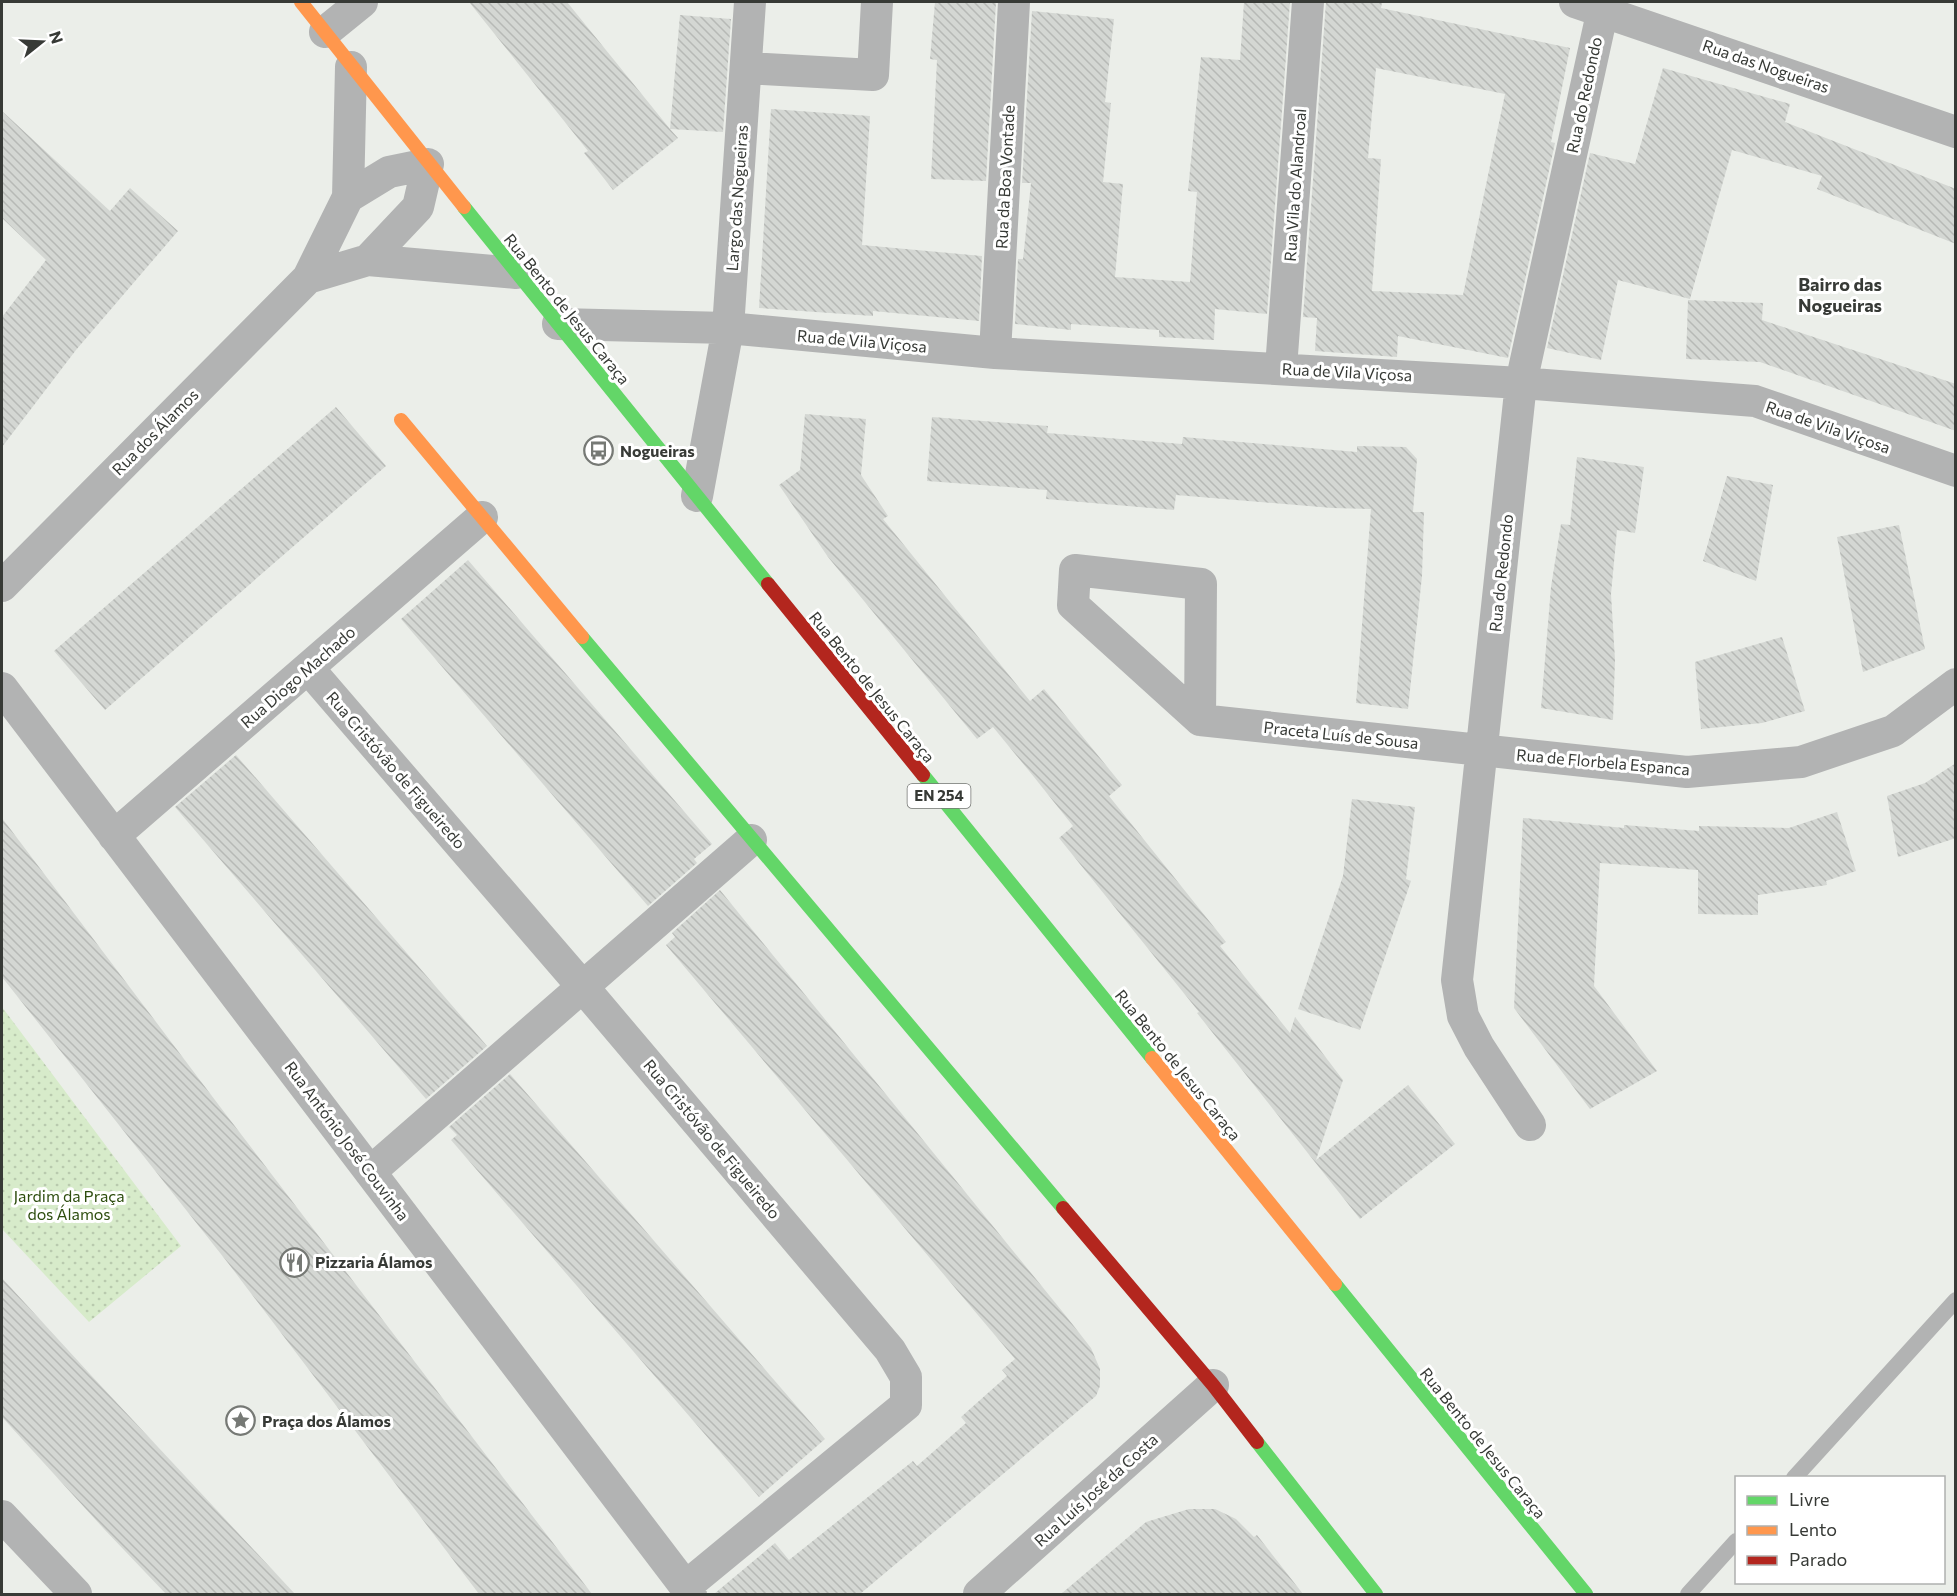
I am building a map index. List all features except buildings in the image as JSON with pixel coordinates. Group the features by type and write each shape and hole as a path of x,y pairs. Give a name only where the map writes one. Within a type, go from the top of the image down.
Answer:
{"main road":[{"name":"Rua Bento de Jesus Caraça","path":"301,2 428,164 1582,1591"},
{"path":"401,420 751,840 1213,1385 1376,1594"}],"street":[{"path":"325,32 362,2"},
{"name":"Largo das Nogueiras","path":"696,496 728,328 750,2"},
{"path":"746,68 873,75 877,2"},
{"name":"Rua da Boa Vontade","path":"995,353 1014,2"},
{"name":"Rua Vila do Alandroal","path":"1281,368 1308,2"},
{"name":"Rua das Nogueiras","path":"1589,5 1956,132"},
{"name":"Rua do Redondo","path":"1530,1125 1479,1047 1463,1016 1457,980 1521,383 1589,5"},
{"path":"308,278 348,197 351,67"},
{"path":"348,197 389,172 428,164 418,207 368,260"},
{"path":"308,278 368,260 516,273"},
{"name":"Rua dos Álamos","path":"2,586 308,278"},
{"name":"Rua de Vila Viçosa","path":"558,324 728,328 995,353 1521,383 1755,401 1956,471"},
{"name":"Rua Diogo Machado","path":"114,836 482,517"},
{"path":"1075,570 1201,584 1200,720 1073,605 1075,570"},
{"name":"Rua Cristóvão de Figueiredo","path":"308,668 582,986 890,1350 906,1377 906,1405 688,1591"},
{"name":"Rua de Florbela Espanca","path":"1482,750 1687,772 1801,762 1893,731 1956,684"},
{"name":"Rua António José Couvinha","path":"2,688 688,1591"},
{"name":"Praceta Luís de Sousa","path":"1200,720 1482,750"},
{"path":"370,1172 751,840"},
{"name":"Rua Luís José da Costa","path":"979,1594 1213,1385"},
{"path":"2,1516 76,1594"}],"lane":[{"path":"1796,1476 1956,1300"},
{"path":"1688,1594 1735,1543"}],"green space":[{"name":"Jardim da Praça dos Álamos","path":"2,1007 181,1246 89,1322 2,1229"}],"traffic: fast":[{"path":"464,207 768,584"},
{"path":"582,637 1063,1208"},
{"path":"923,775 1152,1058"},
{"path":"1335,1284 1586,1594"},
{"path":"1257,1442 1376,1594"}],"traffic: slow":[{"path":"301,2 464,207"},
{"path":"401,420 582,637"},
{"path":"1152,1058 1335,1284"}],"traffic: jam":[{"path":"768,584 923,775"},
{"path":"1063,1208 1213,1385 1257,1442"}],"place":[{"name":"Nogueiras","path":"599,451"},
{"name":"Pizzaria Álamos","path":"294,1262"},
{"name":"Praça dos Álamos","path":"241,1421"}],"district":[{"name":"Bairro das Nogueiras","path":"1840,295"}]}
